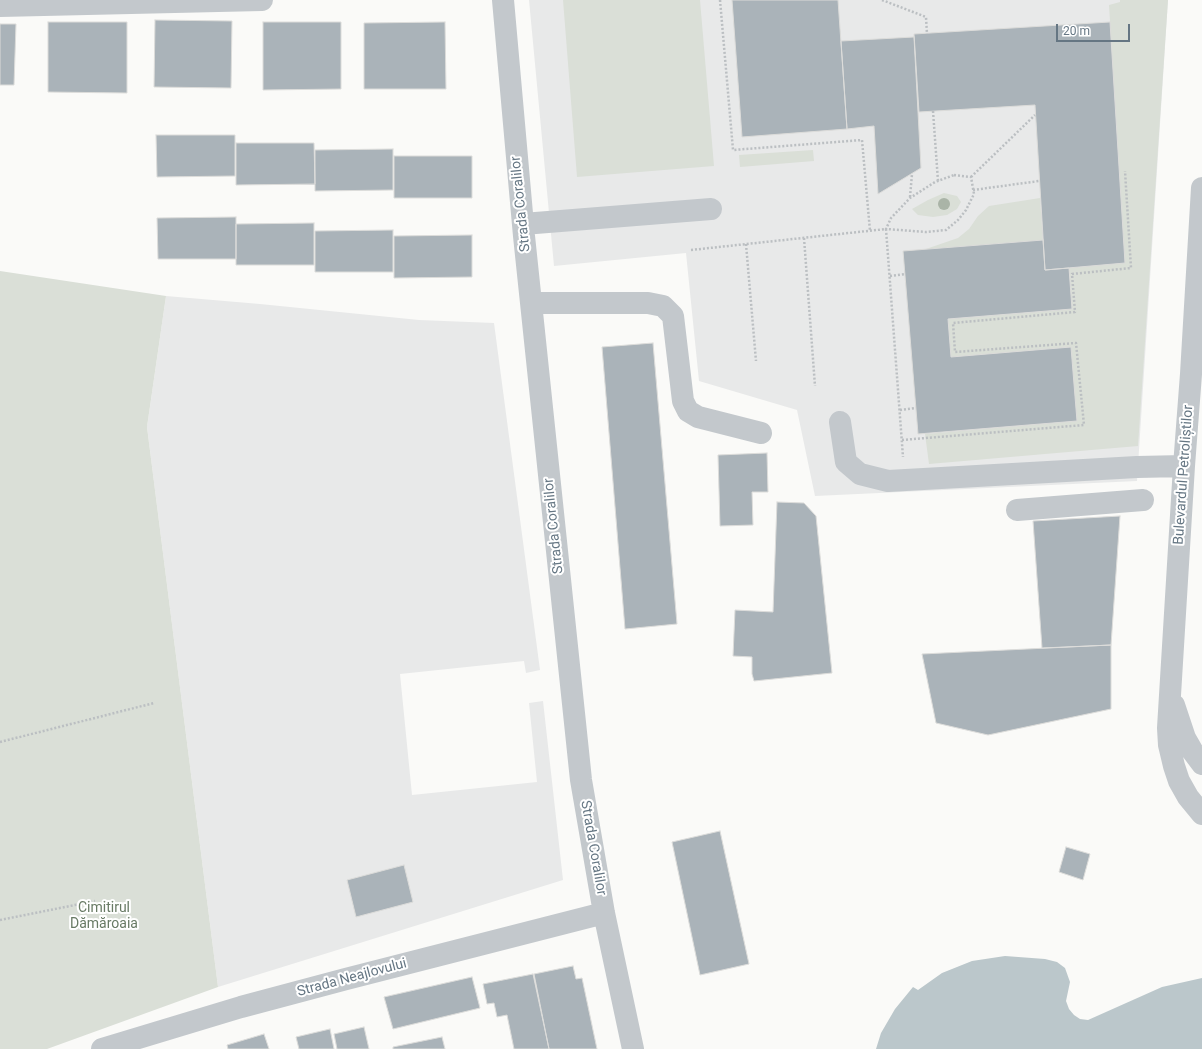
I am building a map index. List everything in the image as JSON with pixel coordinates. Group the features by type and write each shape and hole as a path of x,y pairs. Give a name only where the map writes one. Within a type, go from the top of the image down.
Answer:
{"street":[{"path":"0,6 262,0"},
{"name":"Strada Coralilor","path":"503,0 523,224 581,780 604,913 633,1049"},
{"name":"Bulevardul Petroliștilor","path":"1202,188 1197,374 1184,466 1168,728 1169,745 1179,781 1188,797 1202,814"},
{"path":"523,224 711,209"},
{"path":"532,304 648,303 663,306 673,316 683,401 688,410 698,417 761,433"},
{"path":"840,422 846,462 860,474 888,481 1137,467 1184,466"},
{"path":"1017,510 1143,500"},
{"name":"Bulevardul Petroliștilor","path":"1170,690 1185,738 1202,764"},
{"name":"Strada Neajlovului","path":"102,1049 241,1007 604,913"}],"path":[{"path":"720,0 733,150 862,140 870,231"},
{"path":"882,0 926,17 927,34"},
{"path":"933,112 938,181"},
{"path":"971,177 1036,115"},
{"path":"902,440 1084,425 1076,343 955,352 953,323 1075,312 1072,274 1131,268 1126,171"},
{"path":"910,198 912,174"},
{"path":"903,459 886,229 891,218 910,198 938,181 954,175 971,177"},
{"path":"691,250 886,229 926,232 946,230 958,220 966,210 974,194 971,177"},
{"path":"973,190 1039,181"},
{"path":"804,238 815,386"},
{"path":"746,244 756,360"},
{"path":"890,276 905,274"},
{"path":"900,410 915,408"},
{"path":"0,742 154,703"},
{"path":"0,920 95,901"}],"shaded area":[{"path":"529,0 1168,0 1137,481 815,496 797,410 699,381 686,253 554,266"},
{"path":"166,296 419,320 494,323 540,670 526,673 524,661 400,674 412,795 537,782 529,703 543,701 563,880 218,987 147,427"},
{"path":"1005,956 1045,959 1057,962 1065,968 1070,982 1066,1001 1069,1009 1080,1019 1088,1020 1162,987 1202,978 1202,1049 876,1049 881,1033 895,1009 913,987 918,990 942,973 972,961"}],"green space":[{"path":"563,0 700,0 714,166 577,177"},
{"path":"1120,0 1168,0 1138,446 929,464 925,434 1077,421 1071,347 951,357 948,319 1072,309 1069,268 1125,263 1109,5 1120,2"},
{"path":"813,150 814,161 740,167 739,155"},
{"path":"944,193 957,196 961,202 957,209 947,215 933,217 918,215 912,209 928,200"},
{"path":"1040,198 1043,240 923,250 958,238 969,229 978,216 989,206"},
{"name":"Cimitirul Dămăroaia","path":"0,271 166,296 147,427 218,987 47,1049 0,1049"}],"building":[{"path":"732,0 838,0 847,129 742,137"},
{"path":"155,20 232,21 231,88 154,87"},
{"path":"48,22 127,22 127,93 48,92"},
{"path":"263,22 341,22 341,89 263,90"},
{"path":"445,22 446,89 364,89 364,23"},
{"path":"1110,22 1125,263 1045,270 1035,105 919,112 914,34"},
{"path":"0,24 16,24 14,85 0,85"},
{"path":"914,37 921,168 878,194 874,126 847,129 841,41"},
{"path":"156,135 235,135 235,176 157,177"},
{"path":"236,143 314,143 315,184 236,185"},
{"path":"393,149 393,190 315,191 315,150"},
{"path":"394,156 472,156 472,198 394,198"},
{"path":"236,217 236,259 158,259 157,218"},
{"path":"314,223 314,265 236,265 236,224"},
{"path":"393,230 393,272 315,272 315,231"},
{"path":"472,235 472,277 394,278 394,236"},
{"path":"1043,240 1045,270 1069,268 1072,309 948,319 951,357 1071,347 1077,421 918,434 903,251"},
{"path":"653,343 677,624 625,629 602,347"},
{"path":"767,453 768,492 752,492 753,525 720,526 718,455"},
{"path":"777,502 804,503 816,516 832,673 754,681 752,674 752,657 733,656 735,610 773,612"},
{"path":"1120,516 1111,645 1042,648 1033,521"},
{"path":"1111,645 1111,709 988,735 936,723 922,654"},
{"path":"720,831 749,964 700,975 672,842"},
{"path":"1066,847 1090,854 1083,880 1059,872"},
{"path":"404,865 413,902 356,917 347,880"},
{"path":"573,966 576,979 582,978 597,1049 549,1049 534,974"},
{"path":"533,974 549,1049 514,1049 507,1015 497,1017 494,1003 487,1004 483,984"},
{"path":"472,977 480,1008 393,1029 384,997"},
{"path":"364,1027 369,1049 337,1049 334,1034"},
{"path":"330,1029 334,1049 299,1049 296,1037"},
{"path":"264,1034 269,1049 228,1049 227,1045"},
{"path":"442,1037 445,1049 393,1049 393,1047"}]}
